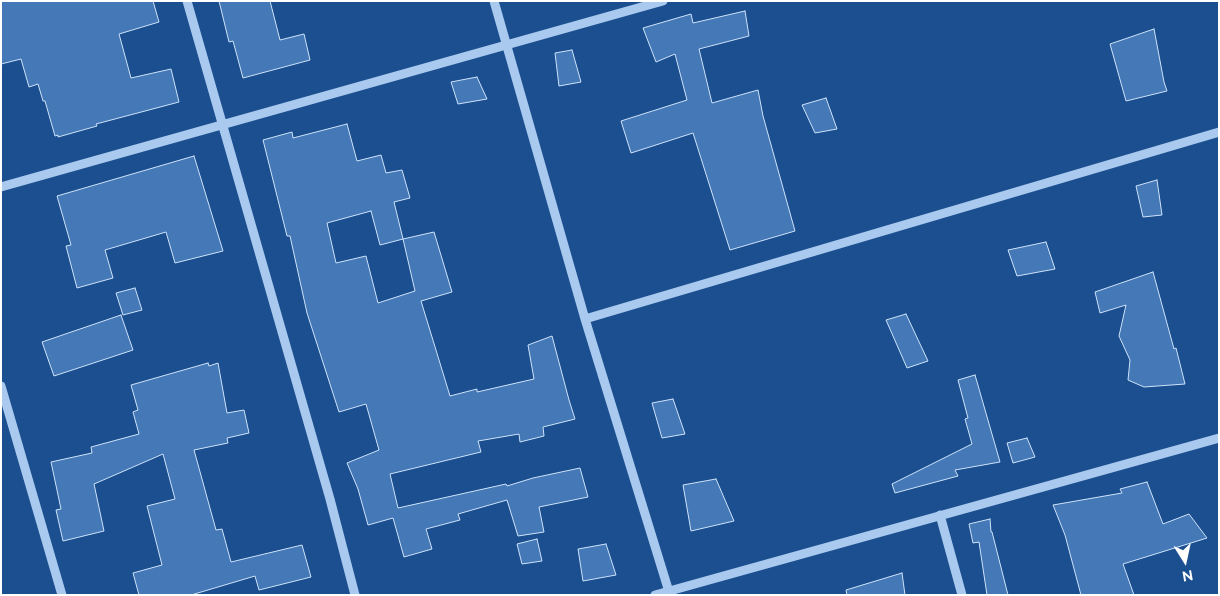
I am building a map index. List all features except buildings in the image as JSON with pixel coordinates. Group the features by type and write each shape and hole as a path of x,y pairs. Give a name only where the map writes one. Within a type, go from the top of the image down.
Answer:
{"street":[{"path":"187,1 330,499 355,595"},
{"path":"494,1 585,319 670,593"},
{"path":"1,187 224,126 663,1"},
{"path":"585,319 1219,132"},
{"path":"1,386 62,595"},
{"path":"655,595 670,593 940,515 1219,438"},
{"path":"940,515 962,595"}]}
